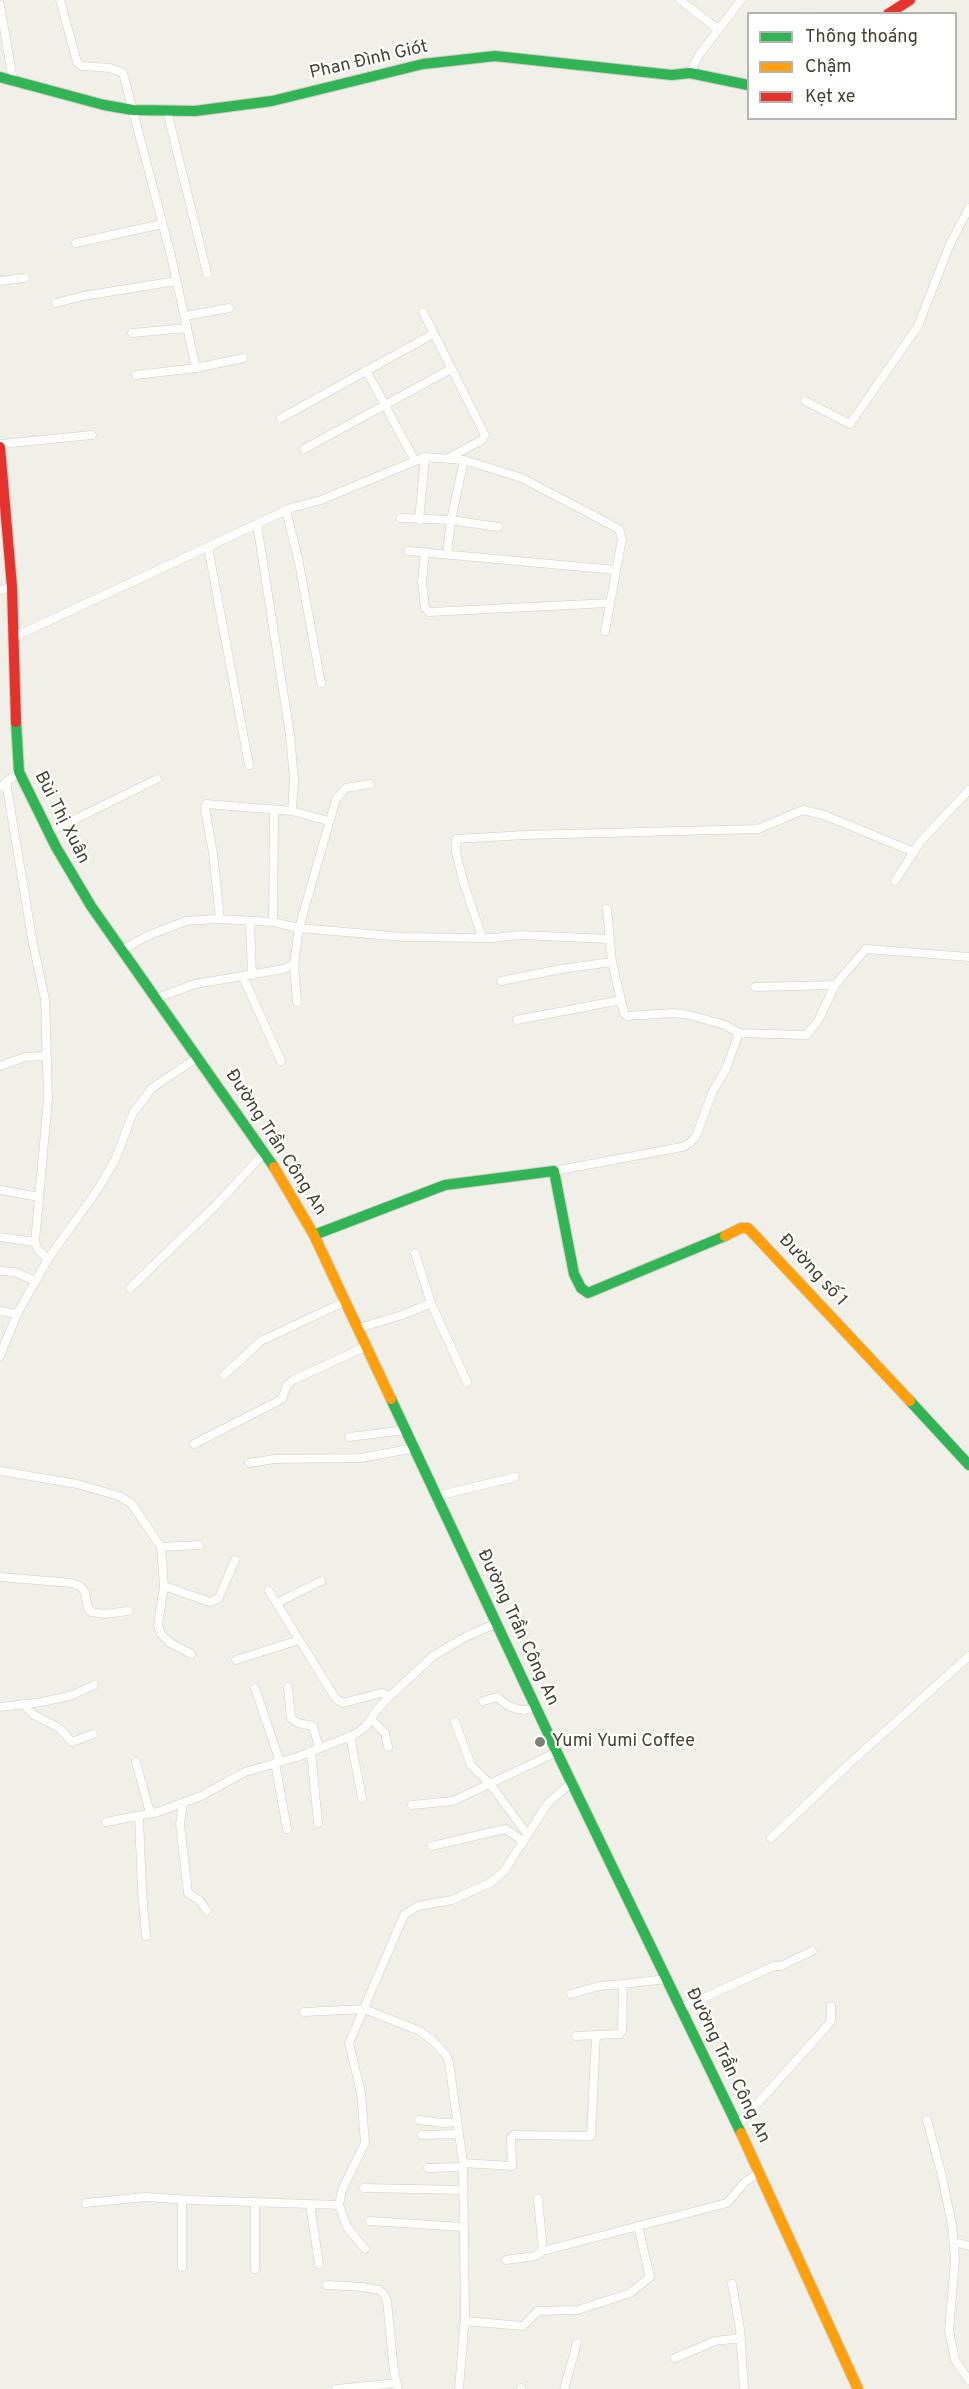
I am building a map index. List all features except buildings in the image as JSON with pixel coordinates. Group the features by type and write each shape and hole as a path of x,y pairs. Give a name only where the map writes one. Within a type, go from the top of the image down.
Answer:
{"main road":[{"path":"891,12 910,0"},
{"name":"Phan Đình Giót","path":"0,77 104,105 133,110 167,111 195,111 272,101 423,64 495,56 672,75 690,74 747,85"},
{"name":"Bùi Thị Xuân","path":"0,446 12,587 13,684 19,772 49,832 91,906 157,998"},
{"name":"Đường Trần Công An","path":"157,998 282,1178 314,1235 557,1752 760,2172 858,2389"},
{"path":"314,1235 445,1185 554,1177"},
{"name":"Đường số 1","path":"554,1177 574,1274 580,1288 588,1293 685,1251 709,1244 741,1228 748,1228 969,1466"}],"street":[{"path":"60,0 76,62 82,66 110,68 123,73 188,328 196,368"},
{"path":"680,0 718,29"},
{"path":"690,74 699,54 741,0"},
{"path":"0,5 13,81"},
{"path":"167,111 207,273"},
{"path":"805,401 850,424 918,326 950,244 969,208"},
{"path":"76,243 162,224"},
{"path":"0,281 25,278"},
{"path":"56,303 83,296 176,281"},
{"path":"185,316 229,308"},
{"path":"423,312 485,435 482,440 449,458"},
{"path":"132,333 188,328"},
{"path":"281,418 433,334"},
{"path":"136,375 196,368 243,358"},
{"path":"304,449 451,369"},
{"path":"366,370 415,461"},
{"path":"0,446 92,435"},
{"path":"419,520 425,457"},
{"path":"14,637 286,510 321,500 425,457 464,460 522,478 619,529 622,539 605,631"},
{"path":"447,554 451,520 464,460"},
{"path":"286,510 299,563 321,683"},
{"path":"401,518 451,520 498,527"},
{"path":"257,524 290,735 294,780 292,811"},
{"path":"208,547 249,765"},
{"path":"408,551 616,570"},
{"path":"425,552 422,582 424,604 429,612 610,603"},
{"path":"0,590 12,587"},
{"path":"19,772 3,785 45,999 48,1099 35,1242 38,1250 48,1259"},
{"path":"49,832 158,779"},
{"path":"297,1002 294,964 299,928 328,821 341,791 370,784"},
{"path":"895,881 920,842 969,790"},
{"path":"220,920 213,853 205,806 212,803 292,811 328,821"},
{"path":"482,937 464,884 456,853 456,839 758,829 803,810 824,815 914,852"},
{"path":"273,922 274,811"},
{"path":"607,909 612,962 624,1012 630,1017 674,1013 689,1015 725,1025 739,1033 806,1035 817,1023 835,985 866,949 969,957"},
{"path":"122,950 147,936 186,921 220,920 273,922 299,928 404,937 521,935 609,939"},
{"path":"250,921 252,975"},
{"path":"501,981 612,962"},
{"path":"157,998 195,984 284,969 294,964"},
{"path":"243,976 281,1061"},
{"path":"755,987 835,985"},
{"path":"517,1020 621,1000"},
{"path":"554,1177 682,1147 690,1143 696,1136 713,1091 726,1069 739,1033"},
{"path":"0,1066 25,1057 46,1056"},
{"path":"0,1356 17,1314 48,1259 98,1189 115,1160 133,1113 152,1088 198,1057"},
{"path":"130,1288 214,1207 264,1153"},
{"path":"0,1190 39,1197"},
{"path":"0,1237 35,1242"},
{"path":"415,1253 431,1303 467,1382"},
{"path":"0,1271 14,1272 36,1281"},
{"path":"225,1375 261,1341 346,1301"},
{"path":"360,1329 431,1303"},
{"path":"0,1311 17,1314"},
{"path":"194,1444 282,1399 286,1386 292,1380 368,1346"},
{"path":"349,1437 406,1430"},
{"path":"249,1463 275,1459 360,1458 415,1448"},
{"path":"0,1471 77,1484 127,1500 161,1547 164,1586 158,1625 161,1634 169,1642 191,1654"},
{"path":"437,1496 515,1477"},
{"path":"161,1547 199,1545"},
{"path":"164,1586 210,1602 219,1597 235,1560"},
{"path":"0,1577 72,1583 80,1586 85,1592 91,1612 105,1614 128,1611"},
{"path":"277,1603 321,1581"},
{"path":"269,1591 336,1699 343,1703 381,1693 390,1696"},
{"path":"106,1822 139,1816 183,1803 245,1772 315,1750 350,1736 365,1727 390,1696 433,1656 467,1636 496,1623"},
{"path":"236,1660 299,1640"},
{"path":"771,1838 850,1762 969,1656"},
{"path":"0,1707 42,1702 73,1695 94,1685"},
{"path":"288,1687 291,1718 298,1723 313,1726 318,1823"},
{"path":"255,1688 277,1763 286,1829"},
{"path":"483,1701 497,1697 517,1709 525,1710 536,1707"},
{"path":"23,1704 34,1715 59,1728 72,1742 93,1734"},
{"path":"372,1720 385,1732 388,1747"},
{"path":"455,1722 471,1765 491,1785 525,1837"},
{"path":"350,1736 362,1797"},
{"path":"412,1805 453,1802 557,1752"},
{"path":"136,1762 150,1813"},
{"path":"365,2249 346,2227 339,2205 342,2190 366,2143 361,2093 349,2043 404,1915 418,1906 452,1900 492,1882 504,1871 548,1803 572,1782"},
{"path":"183,1803 180,1824 188,1893 199,1900 207,1911"},
{"path":"139,1816 141,1891 146,1936"},
{"path":"432,1846 505,1828 525,1837"},
{"path":"681,2008 812,1951"},
{"path":"571,1994 599,1986 667,1979"},
{"path":"576,2036 622,2033 623,1983"},
{"path":"737,2126 828,2025 831,2019 831,2006"},
{"path":"304,2012 364,2009 420,2031 446,2055 449,2062 463,2165 465,2321 459,2389"},
{"path":"428,2168 463,2165 510,2167 512,2164 511,2138 514,2136 591,2136 596,2035"},
{"path":"419,2120 457,2122"},
{"path":"927,2120 942,2172 954,2242 955,2259 949,2331 955,2360 969,2380"},
{"path":"422,2135 458,2134"},
{"path":"506,2260 535,2256 543,2251 727,2203 745,2182 760,2172"},
{"path":"364,2188 463,2190"},
{"path":"86,2203 145,2197 339,2205"},
{"path":"538,2199 543,2251"},
{"path":"182,2200 182,2267"},
{"path":"255,2202 255,2269"},
{"path":"310,2204 319,2264"},
{"path":"370,2221 463,2227"},
{"path":"465,2321 525,2326 538,2311 578,2310 630,2293 650,2277 638,2226"},
{"path":"954,2242 968,2244"},
{"path":"732,2284 741,2338 744,2389"},
{"path":"327,2285 363,2287 379,2290 384,2294 387,2301 398,2386 336,2389"},
{"path":"675,2358 715,2341 741,2338"},
{"path":"564,2389 577,2343"}],"traffic: fast":[{"path":"0,77 104,105 133,110 195,111 272,101 423,64 495,56 672,75 690,73 747,85"},
{"path":"16,722 19,772 56,847 91,906 274,1167"},
{"path":"314,1235 445,1185 554,1171 574,1274 581,1288 588,1293 725,1236"},
{"path":"391,1399 562,1763 741,2133"},
{"path":"910,1401 969,1465"}],"traffic: slow":[{"path":"274,1167 314,1235 391,1399"},
{"path":"725,1236 741,1228 748,1228 910,1401"},
{"path":"741,2133 858,2389"}],"traffic: jam":[{"path":"891,12 910,0"},
{"path":"0,447 12,587 16,722"}],"place":[{"name":"Yumi Yumi Coffee","path":"540,1742"}]}
